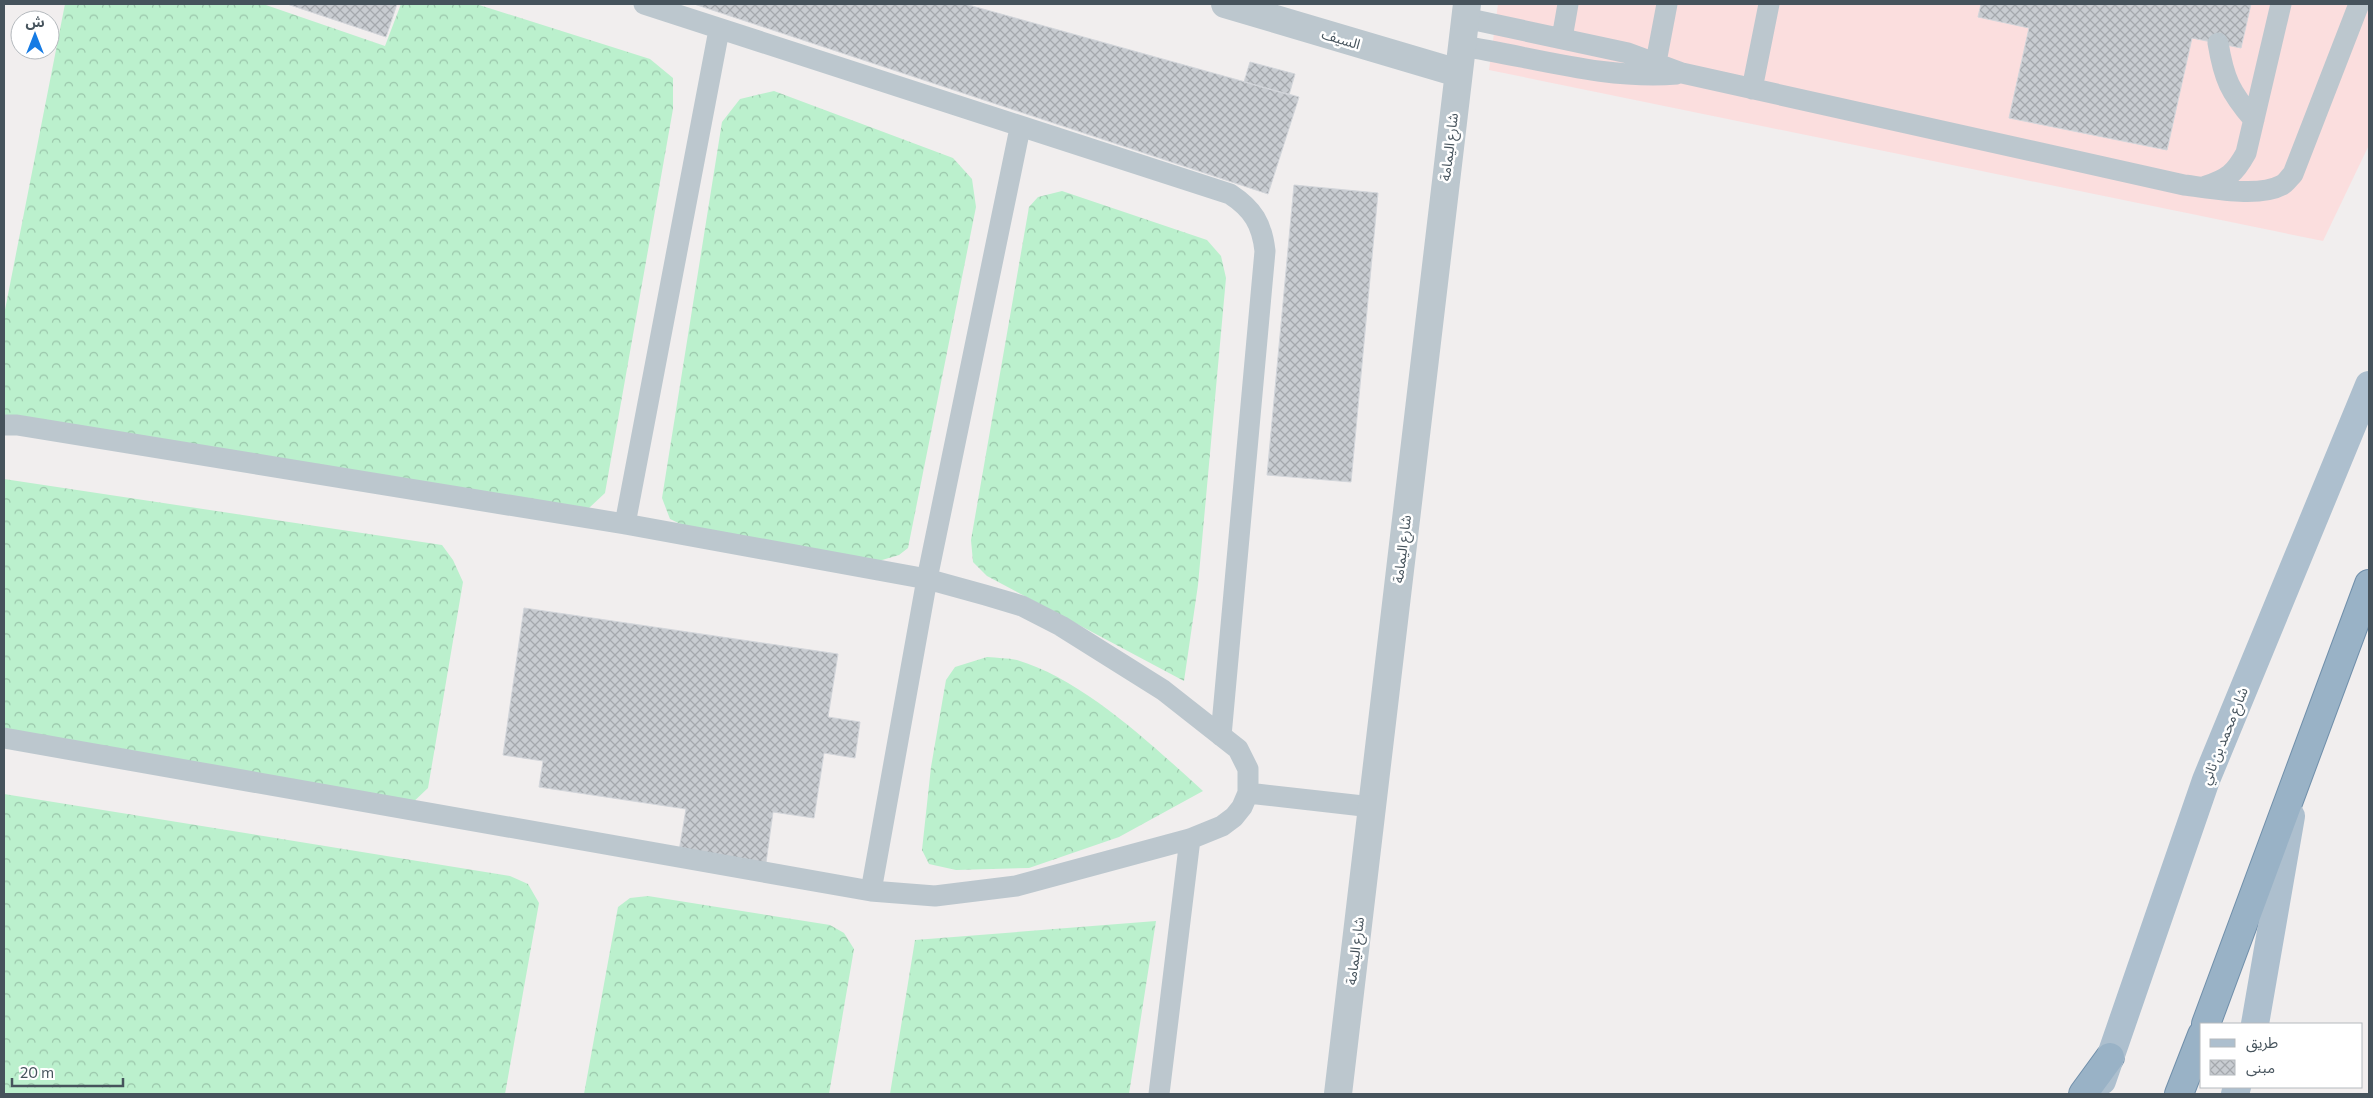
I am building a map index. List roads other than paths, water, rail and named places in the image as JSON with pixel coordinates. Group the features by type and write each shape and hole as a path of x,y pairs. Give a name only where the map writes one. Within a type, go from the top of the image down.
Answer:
{"highway":[{"path":"2206,1023 2369,584"},
{"path":"2179,1094 2200,1040"},
{"path":"2084,1094 2110,1057"}],"main road":[{"name":"شارع محمد بن ثاني","path":"2098,1094 2206,780 2369,385"},
{"path":"2255,1023 2296,785"}],"street":[{"name":"السيف","path":"1225,4 1458,73"},
{"name":"شارع اليمامة","path":"1338,1094 1466,11"}],"lane":[{"path":"644,4 1020,128 1230,194 1252,212 1260,223 1264,251 1221,736"},
{"path":"1562,38 1568,4"},
{"path":"1656,62 1667,4"},
{"path":"1752,89 1768,4"},
{"path":"2203,187 2222,181 2236,170 2246,153 2281,4"},
{"path":"1466,11 1562,38 1628,53 1682,73 1752,89 2184,185 2268,191 2284,184 2292,174 2359,4"},
{"path":"625,524 719,30"},
{"path":"2218,43 2222,72 2235,97 2254,120"},
{"path":"1462,46 1625,75 1654,76 1682,73"},
{"path":"871,891 928,579 1020,128"},
{"path":"4,425 17,425 625,524 928,579 1022,606 1062,626 1163,690 1238,750 1248,769 1248,793 1242,807 1234,817 1222,826 1190,839 1016,886 935,896 871,891 4,738"},
{"path":"1248,793 1372,807"},
{"path":"1159,1094 1190,839"}]}
